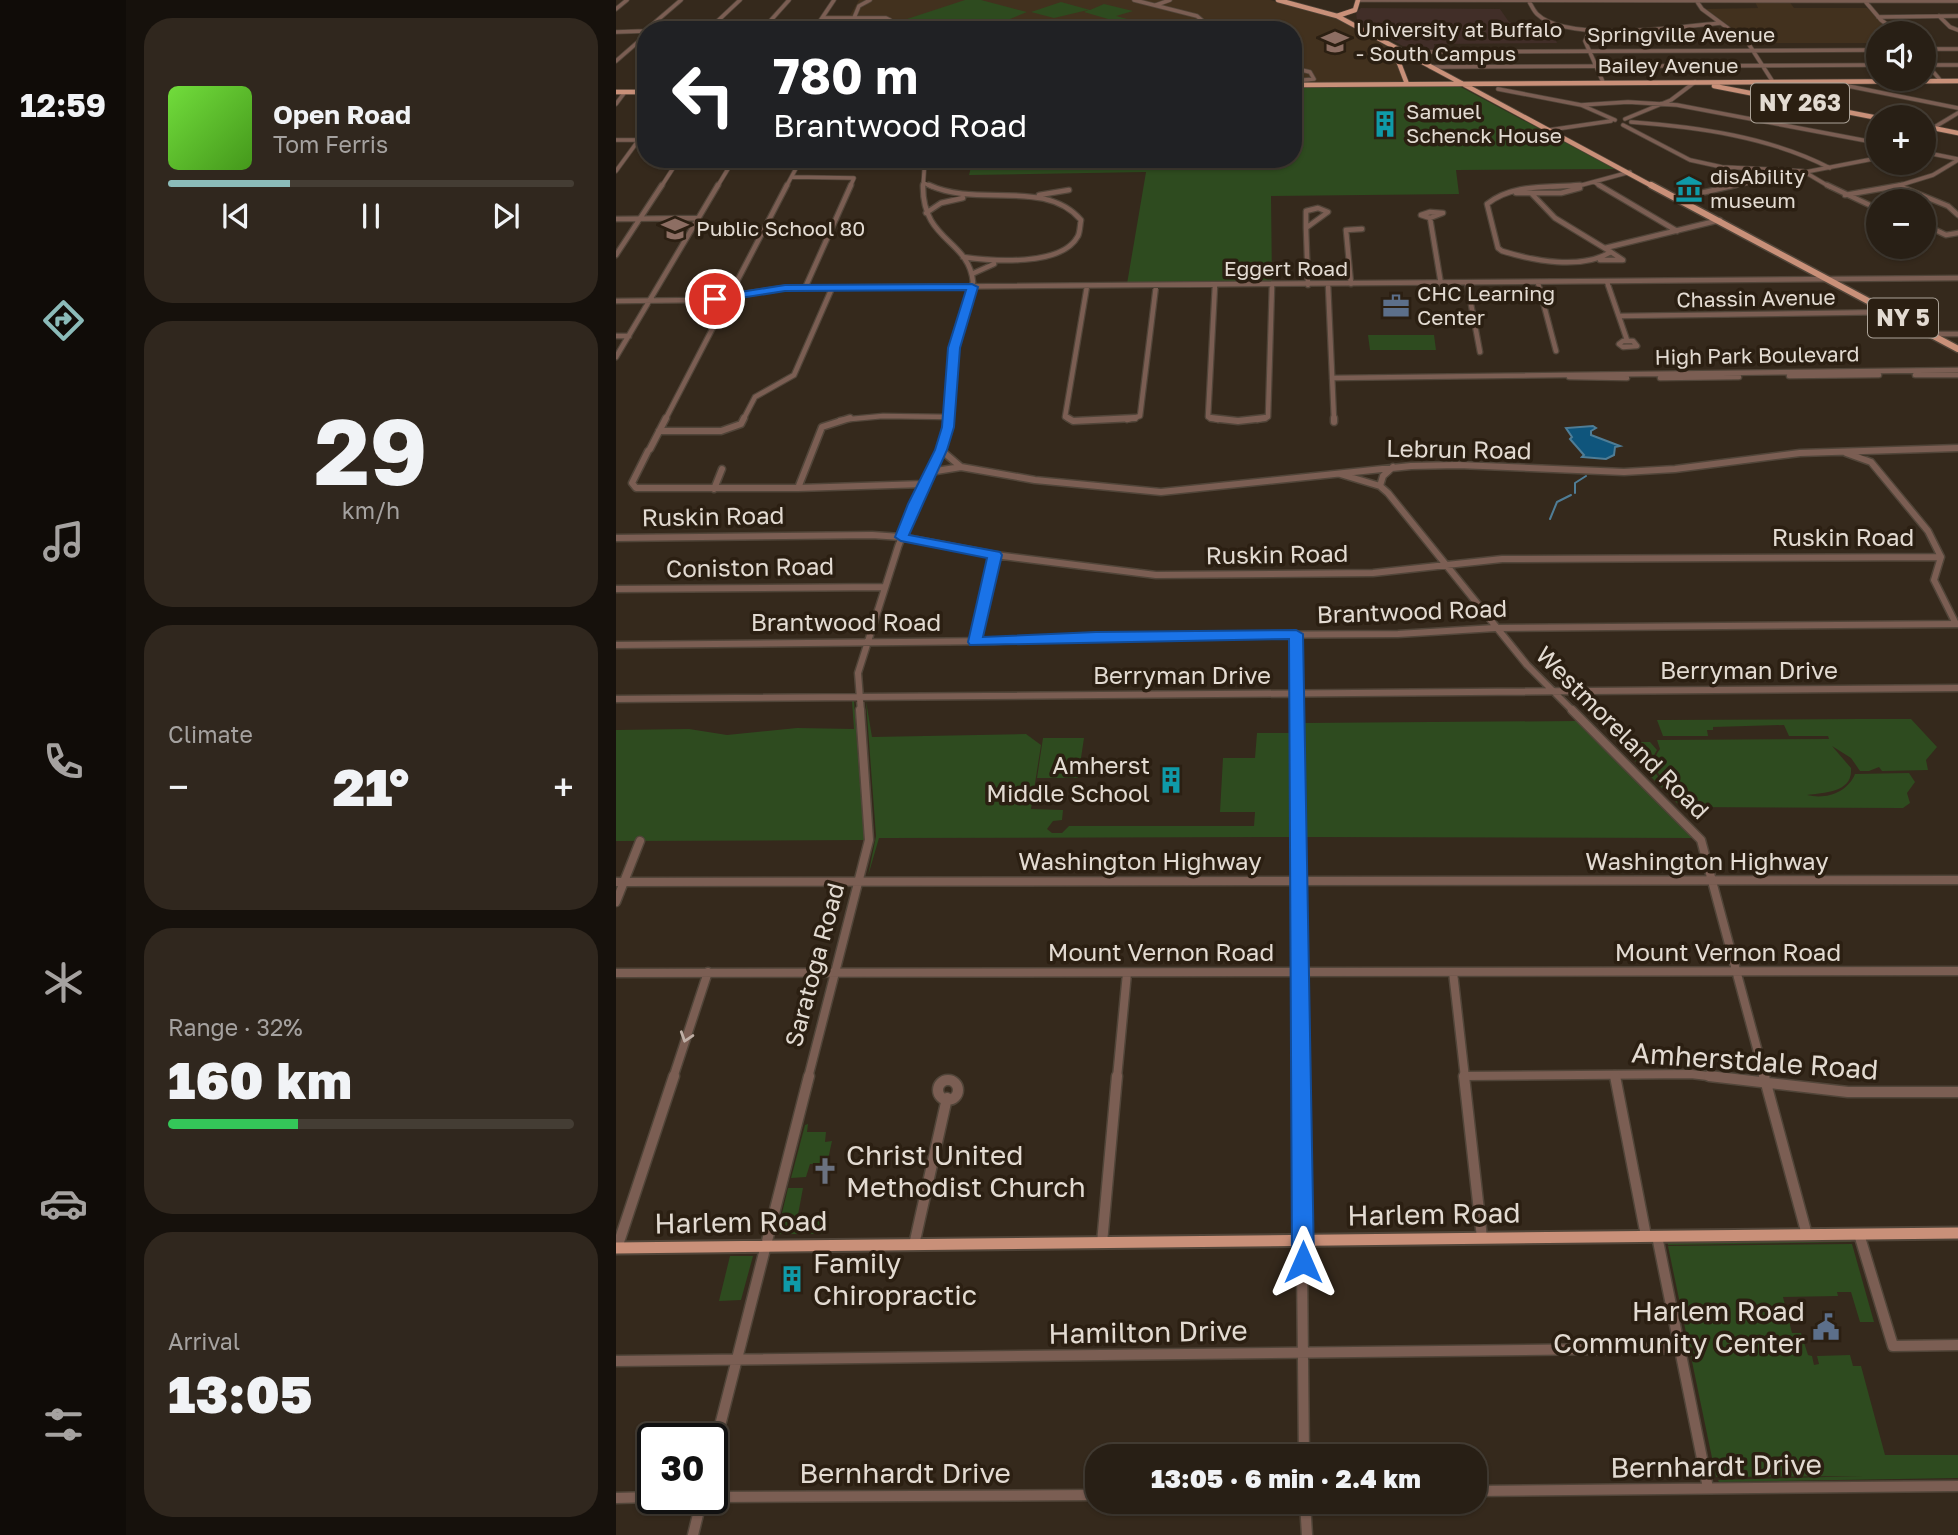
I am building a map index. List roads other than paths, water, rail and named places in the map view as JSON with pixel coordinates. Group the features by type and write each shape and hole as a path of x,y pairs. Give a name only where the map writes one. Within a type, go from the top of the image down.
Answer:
{"main road":[{"name":"NY 5","path":"1278,0 1337,16 1400,52 1935,334 1958,349"},
{"path":"1337,16 1359,7 1358,0"},
{"name":"NY 5","path":"1377,38 1407,51 1462,83"},
{"path":"1393,48 1400,58 1407,84"},
{"name":"Bailey Avenue","path":"1720,85 1773,82 1958,81"},
{"name":"Bailey Avenue","path":"1302,83 1695,82"},
{"name":"NY 263","path":"1695,82 1866,115"},
{"path":"616,92 637,91"},
{"path":"1936,129 1958,133"},
{"name":"Harlem Road","path":"616,1248 1958,1233"}],"street":[{"path":"616,9 627,0"},
{"path":"718,21 740,0"},
{"path":"770,21 789,0"},
{"path":"822,19 834,0"},
{"path":"854,18 859,6 870,0"},
{"path":"1134,0 1203,21"},
{"path":"1156,5 1170,0"},
{"path":"1358,0 1958,1"},
{"path":"1528,0 1530,10 1543,20 1590,30 1720,23"},
{"path":"1696,0 1701,8 1748,43 1773,82"},
{"path":"1865,0 1883,21"},
{"path":"659,21 681,2"},
{"path":"1939,16 1950,27 1958,30"},
{"path":"1878,17 1958,16"},
{"path":"822,19 888,18 890,21"},
{"path":"1590,30 1585,38 1603,82"},
{"path":"616,32 637,31"},
{"path":"616,59 637,40"},
{"path":"1936,49 1958,49"},
{"name":"Springville Avenue","path":"1400,52 1866,50"},
{"path":"1936,64 1958,65"},
{"path":"1429,67 1866,65"},
{"path":"1302,70 1310,72 1314,79 1302,81"},
{"path":"1936,75 1941,81"},
{"path":"1624,122 1664,103 1695,82"},
{"path":"1828,82 1958,108"},
{"path":"1498,89 1501,83"},
{"path":"1484,94 1498,89 1581,104 1664,103 1866,141"},
{"path":"616,104 625,92"},
{"path":"1581,104 1614,121"},
{"path":"1936,126 1958,108"},
{"path":"1549,130 1614,121 1668,126 1773,146 1803,155 1830,168"},
{"path":"1624,122 1685,158 1700,163 1800,170 1830,168 1866,160"},
{"path":"616,140 637,140"},
{"path":"616,171 637,143"},
{"path":"1936,155 1958,159"},
{"path":"1844,195 1899,186 1929,176 1958,159"},
{"path":"616,255 673,168"},
{"path":"616,357 729,168"},
{"path":"796,168 632,483 634,487 713,489 924,484 941,450 950,417 954,348 974,273 963,256 939,235 926,213 925,168"},
{"path":"1679,198 1800,170 1866,204"},
{"path":"1505,195 1561,193 1630,172"},
{"path":"792,177 854,178 805,288"},
{"path":"1594,182 1677,231"},
{"path":"924,183 944,192 971,197"},
{"path":"1531,193 1555,218 1623,260 1541,260 1500,250 1487,204 1493,198 1529,187 1586,184"},
{"path":"1899,186 1948,206 1958,207"},
{"path":"926,213 941,203 971,197 1026,196 1069,190 1066,198 1068,206 1081,220 1080,231 1075,239 1045,256 1002,262 974,273"},
{"path":"1026,196 1068,206"},
{"path":"1948,206 1958,215"},
{"path":"1306,228 1327,214 1327,211 1318,208 1306,210 1306,228 1308,285"},
{"path":"616,219 699,218"},
{"path":"1430,218 1441,284"},
{"path":"1605,248 1720,220"},
{"path":"1351,284 1346,230 1362,229"},
{"path":"1936,230 1946,234 1958,233"},
{"path":"1600,260 1611,252"},
{"path":"963,256 1002,262"},
{"name":"Eggert Road","path":"616,301 729,297 770,289 805,288 1958,278"},
{"path":"1607,282 1627,340"},
{"path":"1538,283 1556,351"},
{"path":"1328,284 1334,422"},
{"path":"1467,284 1480,352"},
{"path":"1087,286 1065,416 1073,421 1131,420 1140,416 1156,285"},
{"path":"1215,285 1208,416 1215,421 1263,420 1268,417 1272,285"},
{"path":"659,431 721,431 741,424 755,397 794,375 832,288"},
{"name":"Chassin Avenue","path":"1619,316 1893,312"},
{"path":"1935,334 1958,334"},
{"path":"616,336 629,336"},
{"name":"High Park Boulevard","path":"1332,378 1578,378 1958,372"},
{"path":"798,488 822,427 829,422 845,418 950,417"},
{"name":"Lebrun Road","path":"930,472 961,467 1035,480 1156,492 1394,467 1458,465 1635,471 1834,451 1958,448"},
{"path":"1871,462 1875,454 1885,449"},
{"path":"941,450 961,467"},
{"path":"1834,451 1871,462 1928,531 1941,557 1934,580 1957,624"},
{"path":"1332,472 1380,486 1383,476 1394,467"},
{"path":"713,489 722,469"},
{"name":"Saratoga Road","path":"721,1423 870,830 858,673 901,537 924,484"},
{"name":"Westmoreland Road","path":"1380,486 1495,628 1554,692 1701,840 1807,1235"},
{"name":"Ruskin Road","path":"616,538 829,533 901,537 995,555 1156,575 1340,574 1502,559 1941,557"},
{"path":"975,642 995,555"},
{"name":"Coniston Road","path":"616,589 884,587"},
{"name":"Brantwood Road","path":"616,645 975,642 1096,636 1398,634 1495,628 1957,624"},
{"path":"1296,634 1304,1444"},
{"name":"Berryman Drive","path":"616,699 1958,688"},
{"path":"616,902 620,881 640,841"},
{"name":"Washington Highway","path":"620,881 1958,880"},
{"name":"Mount Vernon Road","path":"616,973 1958,971"},
{"path":"616,1248 708,972"},
{"path":"1453,972 1482,1238"},
{"path":"1102,1243 1127,973"},
{"name":"Amherstdale Road","path":"1465,1076 1691,1074 1859,1092 1958,1091"},
{"path":"1615,1075 1680,1348 1708,1488"},
{"path":"914,1245 947,1098"},
{"path":"1858,1234 1893,1346 1958,1345"},
{"name":"Hamilton Drive","path":"616,1361 1680,1348"},
{"name":"Bernhardt Drive","path":"1487,1491 1958,1486"},
{"name":"Bernhardt Drive","path":"728,1497 1085,1495"},
{"path":"616,1497 637,1497"},
{"path":"693,1535 698,1514"},
{"path":"1306,1514 1307,1535"}],"water":[{"path":"1566,428 1596,428 1591,431 1591,435 1620,446 1615,447 1614,455 1606,459 1582,457 1584,455 1570,439 1572,437"}],"waterway":[{"path":"1575,493 1575,483 1586,476"},
{"path":"1550,519 1557,502 1571,495"}],"place":[{"name":"University at Buffalo - South Campus","path":"1335,42"},
{"name":"Samuel Schenck House","path":"1385,124"},
{"name":"disAbility museum","path":"1689,189"},
{"name":"Public School 80","path":"675,229"},
{"name":"CHC Learning Center","path":"1396,306"},
{"name":"Amherst Middle School","path":"1171,780"},
{"name":"Christ United Methodist Church","path":"825,1171"},
{"name":"Family Chiropractic","path":"792,1279"},
{"name":"Harlem Road Community Center","path":"1826,1327"}]}
